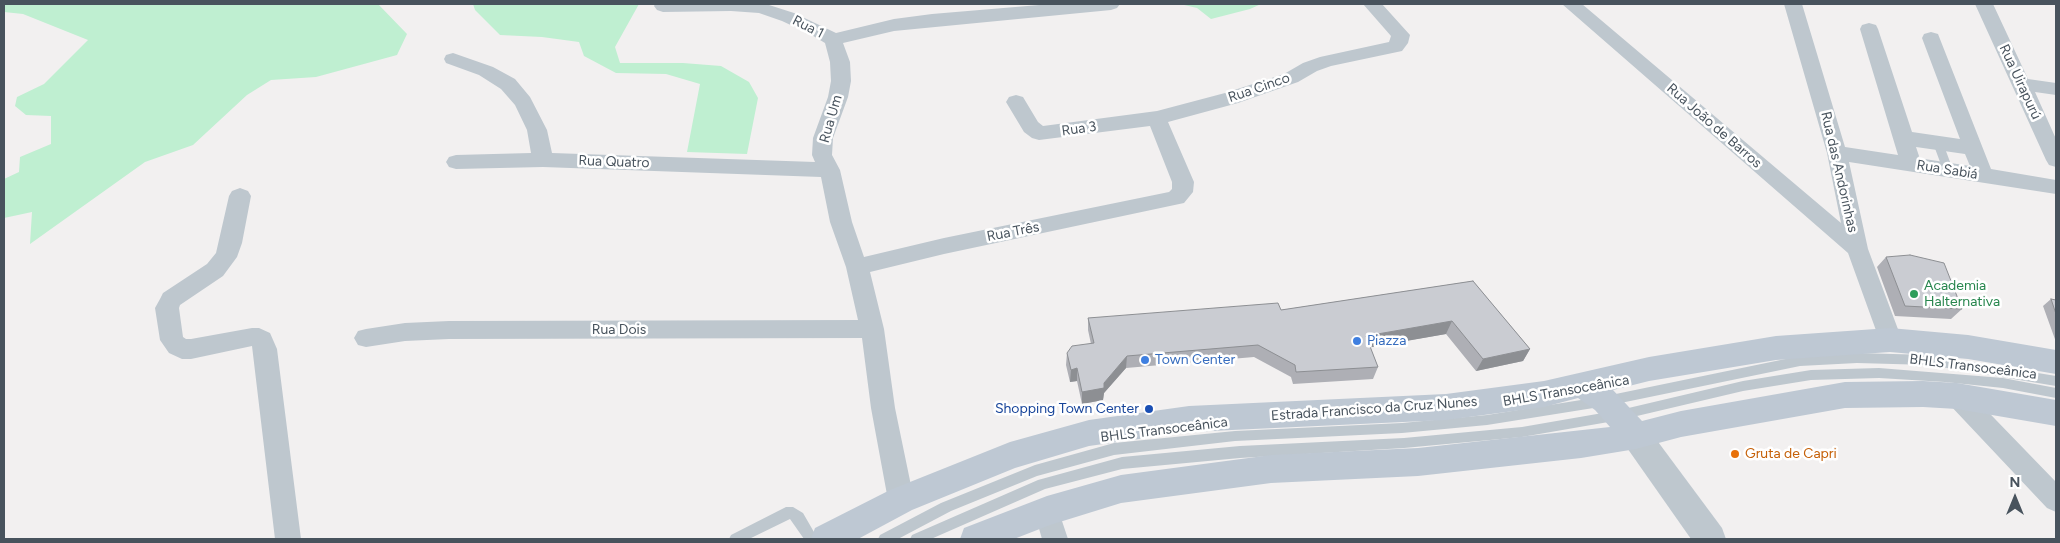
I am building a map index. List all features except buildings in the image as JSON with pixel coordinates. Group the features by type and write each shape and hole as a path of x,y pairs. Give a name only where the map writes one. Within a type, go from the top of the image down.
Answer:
{"main road":[{"name":"Estrada Francisco da Cruz Nunes","path":"827,539 901,500 1010,456 1089,433 1189,419 1446,407 1544,394 1650,369 1776,348 1890,340 1968,347 2056,362"},
{"path":"1581,385 1621,417 1681,424 1845,395 1922,394 1957,396 2056,413"},
{"path":"976,539 1051,525 1121,489 1271,469 1418,462 1581,445 1621,417"}],"street":[{"path":"833,40 894,25 932,20 1112,4"},
{"name":"Rua Cinco","path":"1157,118 1230,98 1291,78 1310,67 1327,61 1394,47 1399,43 1401,35 1372,4"},
{"name":"Rua João de Barros","path":"1572,4 1857,248"},
{"name":"Rua das Andorinhas","path":"1793,4 1837,153 1857,248 1890,340"},
{"name":"Rua Uirapurú","path":"1984,4 2056,160"},
{"name":"Rua 1","path":"663,6 730,5 761,8 788,17 817,30 833,40"},
{"path":"1869,29 1907,147 1938,143 1973,148"},
{"path":"1931,38 1981,168"},
{"name":"Rua Um","path":"833,40 840,62 841,81 838,97 823,138 822,155 830,170 841,222 857,267 872,329 883,408 901,500"},
{"path":"453,59 486,71 508,84 523,102 537,130 543,160"},
{"path":"2021,84 2056,89"},
{"name":"Rua 3","path":"1016,102 1030,127 1039,133 1157,118"},
{"name":"Rua Três","path":"857,267 944,246 1170,200 1182,192 1183,182 1157,118"},
{"name":"Rua Sabiá","path":"1837,153 2056,187"},
{"name":"Rua Quatro","path":"456,162 543,160 830,170"},
{"path":"240,196 231,243 226,257 215,270 171,299 167,308 172,340 176,346 182,349 191,349 252,337 259,337 262,340 265,348 288,539"},
{"name":"Rua Dois","path":"366,338 405,332 449,330 872,329"},
{"path":"1957,396 2056,500"},
{"path":"2001,404 2003,446"},
{"path":"1621,417 1710,539"}],"lane":[{"path":"1938,143 1948,170"},
{"name":"BHLS Transoceânica","path":"885,539 946,507 1035,471 1114,449 1235,436 1402,428 1487,420 1621,417 1800,360 1857,358 1929,360 2056,381"},
{"name":"BHLS Transoceânica","path":"917,539 1043,484 1122,463 1240,452 1404,443 1522,432 1621,417 1743,386 1810,375 1879,372 1945,377 2002,383 2056,394"},
{"path":"736,539 786,513 792,513 798,517 811,539"}],"green space":[{"path":"4,4 378,4 407,34 397,55 316,77 271,80 247,95 193,145 145,162 30,244 32,212 4,218 4,179 19,172 20,157 51,144 51,116 26,115 15,106 17,97 44,84 88,40 23,14 4,12"},
{"path":"473,4 639,4 615,47 620,63 683,63 721,66 749,82 758,98 747,154 687,152 700,84 666,74 616,73 584,56 579,42 542,37 500,35 475,10"},
{"path":"1180,4 1261,4 1250,9 1211,19 1197,8"}],"place":[{"name":"Academia Halternativa","path":"1914,294"},
{"name":"Piazza","path":"1357,341"},
{"name":"Town Center","path":"1145,360"},
{"name":"Shopping Town Center","path":"1149,409"},
{"name":"Gruta de Capri","path":"1735,454"}]}
